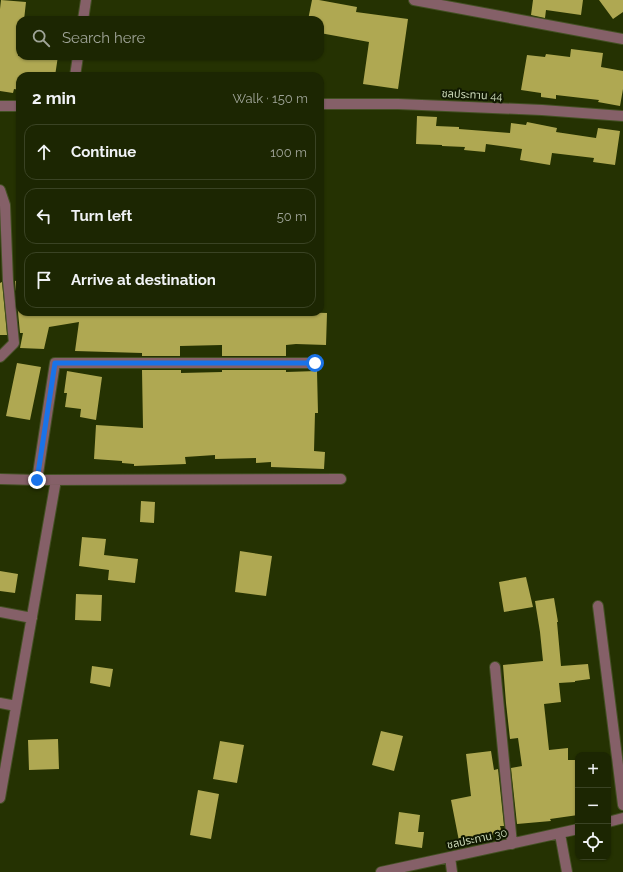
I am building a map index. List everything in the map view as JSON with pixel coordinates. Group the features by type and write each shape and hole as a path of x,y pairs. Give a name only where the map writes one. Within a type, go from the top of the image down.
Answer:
{"street":[{"path":"84,16 86,0"},
{"path":"414,0 623,39"},
{"path":"76,72 77,60"},
{"name":"ชลประทาน 44","path":"324,104 413,104 542,110 623,116"},
{"path":"0,106 16,106"},
{"path":"0,190 5,205 8,281 14,343 0,357"},
{"path":"37,480 55,363 315,363"},
{"path":"0,479 342,479"},
{"path":"0,798 56,480"},
{"path":"598,606 623,805"},
{"path":"0,612 32,618"},
{"path":"495,667 512,844"},
{"path":"0,703 16,706"},
{"path":"611,821 623,818"},
{"name":"ชลประทาน 30","path":"381,872 575,830"},
{"path":"560,834 567,872"},
{"path":"450,857 452,872"}],"building":[{"path":"1,0 26,2 24,16 16,16 16,60 57,60 56,72 16,72 16,89 14,89 13,93 0,91"},
{"path":"312,0 319,0 357,7 356,12 408,19 398,89 363,84 369,42 324,34 324,16 309,16"},
{"path":"533,0 583,0 581,15 546,10 545,18 531,15"},
{"path":"599,0 623,0 623,12 613,19"},
{"path":"571,49 603,53 601,67 623,71 623,89 620,106 598,102 599,100 556,95 556,99 541,97 541,93 521,90 527,55 545,57 546,54 570,57"},
{"path":"417,116 437,117 436,126 510,133 511,123 526,125 527,122 557,128 556,132 596,138 598,128 620,131 615,165 593,162 594,158 552,153 550,165 520,160 522,149 486,144 485,152 464,150 465,147 416,144"},
{"path":"2,282 7,335 0,335 0,283"},
{"path":"324,313 327,313 326,345 286,345 286,356 222,356 222,345 180,346 180,356 142,356 142,353 75,351 79,322 49,327 44,349 20,348 23,333 20,333 18,316 324,316"},
{"path":"17,363 41,367 30,420 6,416"},
{"path":"142,370 181,370 181,373 222,372 222,370 286,370 286,372 317,371 318,413 315,413 314,451 325,452 324,469 271,467 271,462 256,463 256,458 215,459 215,455 185,457 186,464 134,466 134,464 122,463 122,461 94,459 96,425 143,428"},
{"path":"67,371 102,377 96,420 80,417 81,409 65,407 67,393 64,393"},
{"path":"141,501 155,502 154,523 140,522"},
{"path":"82,537 106,539 104,555 138,559 135,583 108,580 109,570 79,566"},
{"path":"240,551 272,556 266,596 235,592"},
{"path":"0,571 18,574 15,593 0,591"},
{"path":"526,577 533,607 504,612 499,582"},
{"path":"76,594 102,595 101,621 75,620"},
{"path":"554,598 558,622 561,666 588,664 590,679 559,683 561,702 544,704 549,750 568,748 568,760 575,760 575,815 550,819 551,821 517,824 511,768 522,766 518,738 510,739 503,665 543,661 535,601"},
{"path":"92,666 113,669 110,687 90,683"},
{"path":"381,731 403,736 394,771 372,765"},
{"path":"58,739 59,769 29,770 28,740"},
{"path":"220,741 244,745 237,783 213,779"},
{"path":"491,751 494,770 498,769 504,826 500,826 502,833 459,841 451,800 471,796 466,754"},
{"path":"198,790 219,794 211,839 190,835"},
{"path":"399,812 420,815 418,832 424,832 422,848 395,844"}],"route":[{"path":"37,480 55,363 315,363"}]}
